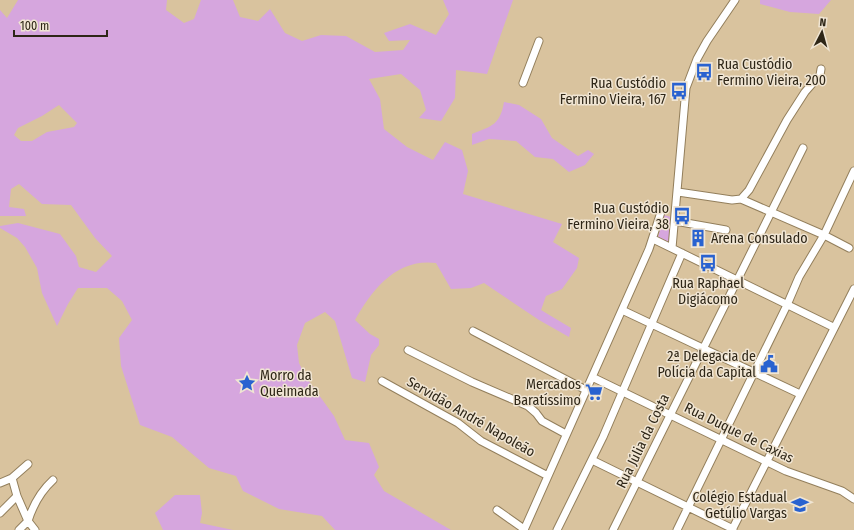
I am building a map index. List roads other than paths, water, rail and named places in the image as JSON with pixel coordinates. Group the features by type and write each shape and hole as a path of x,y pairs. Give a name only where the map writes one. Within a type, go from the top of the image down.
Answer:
{"street":[{"path":"672,248 686,88 700,54 735,0"},
{"path":"523,83 539,41"},
{"path":"741,199 749,190 795,107 805,92 820,75 821,69"},
{"name":"Rua Júlia da Costa","path":"613,530 803,148"},
{"path":"677,530 787,305 799,277 824,235 854,171"},
{"path":"678,192 732,200 741,199 770,213 824,235 849,248"},
{"path":"497,510 524,530 653,239 661,212"},
{"path":"675,218 726,230"},
{"path":"653,239 833,327"},
{"path":"560,529 623,392 682,254"},
{"path":"592,460 733,530 833,327 854,289"},
{"path":"622,310 800,394"},
{"path":"473,331 586,390"},
{"path":"408,350 472,382 528,406 542,421 566,434"},
{"name":"Rua Duque de Caxias","path":"592,377 766,462 799,476 842,491 854,499"},
{"name":"Servidão André Napoleão","path":"382,381 458,423 480,441 548,476"},
{"path":"0,483 12,478 28,464"},
{"path":"12,478 17,496 28,521 35,530"},
{"path":"19,530 28,521 35,502 53,480"},
{"path":"0,513 17,496"}],"place":[{"name":"Rua Custódio Fermino Vieira, 200","path":"704,72"},
{"name":"Rua Custódio Fermino Vieira, 167","path":"679,91"},
{"name":"Rua Custódio Fermino Vieira, 38","path":"682,216"},
{"name":"Arena Consulado","path":"698,238"},
{"name":"Rua Raphael Digiácomo","path":"708,263"},
{"name":"2ª Delegacia de Polícia da Capital","path":"769,364"},
{"name":"Morro da Queimada","path":"247,383"},
{"name":"Mercados Baratíssimo","path":"594,392"},
{"name":"Colégio Estadual Getúlio Vargas","path":"800,505"}]}
